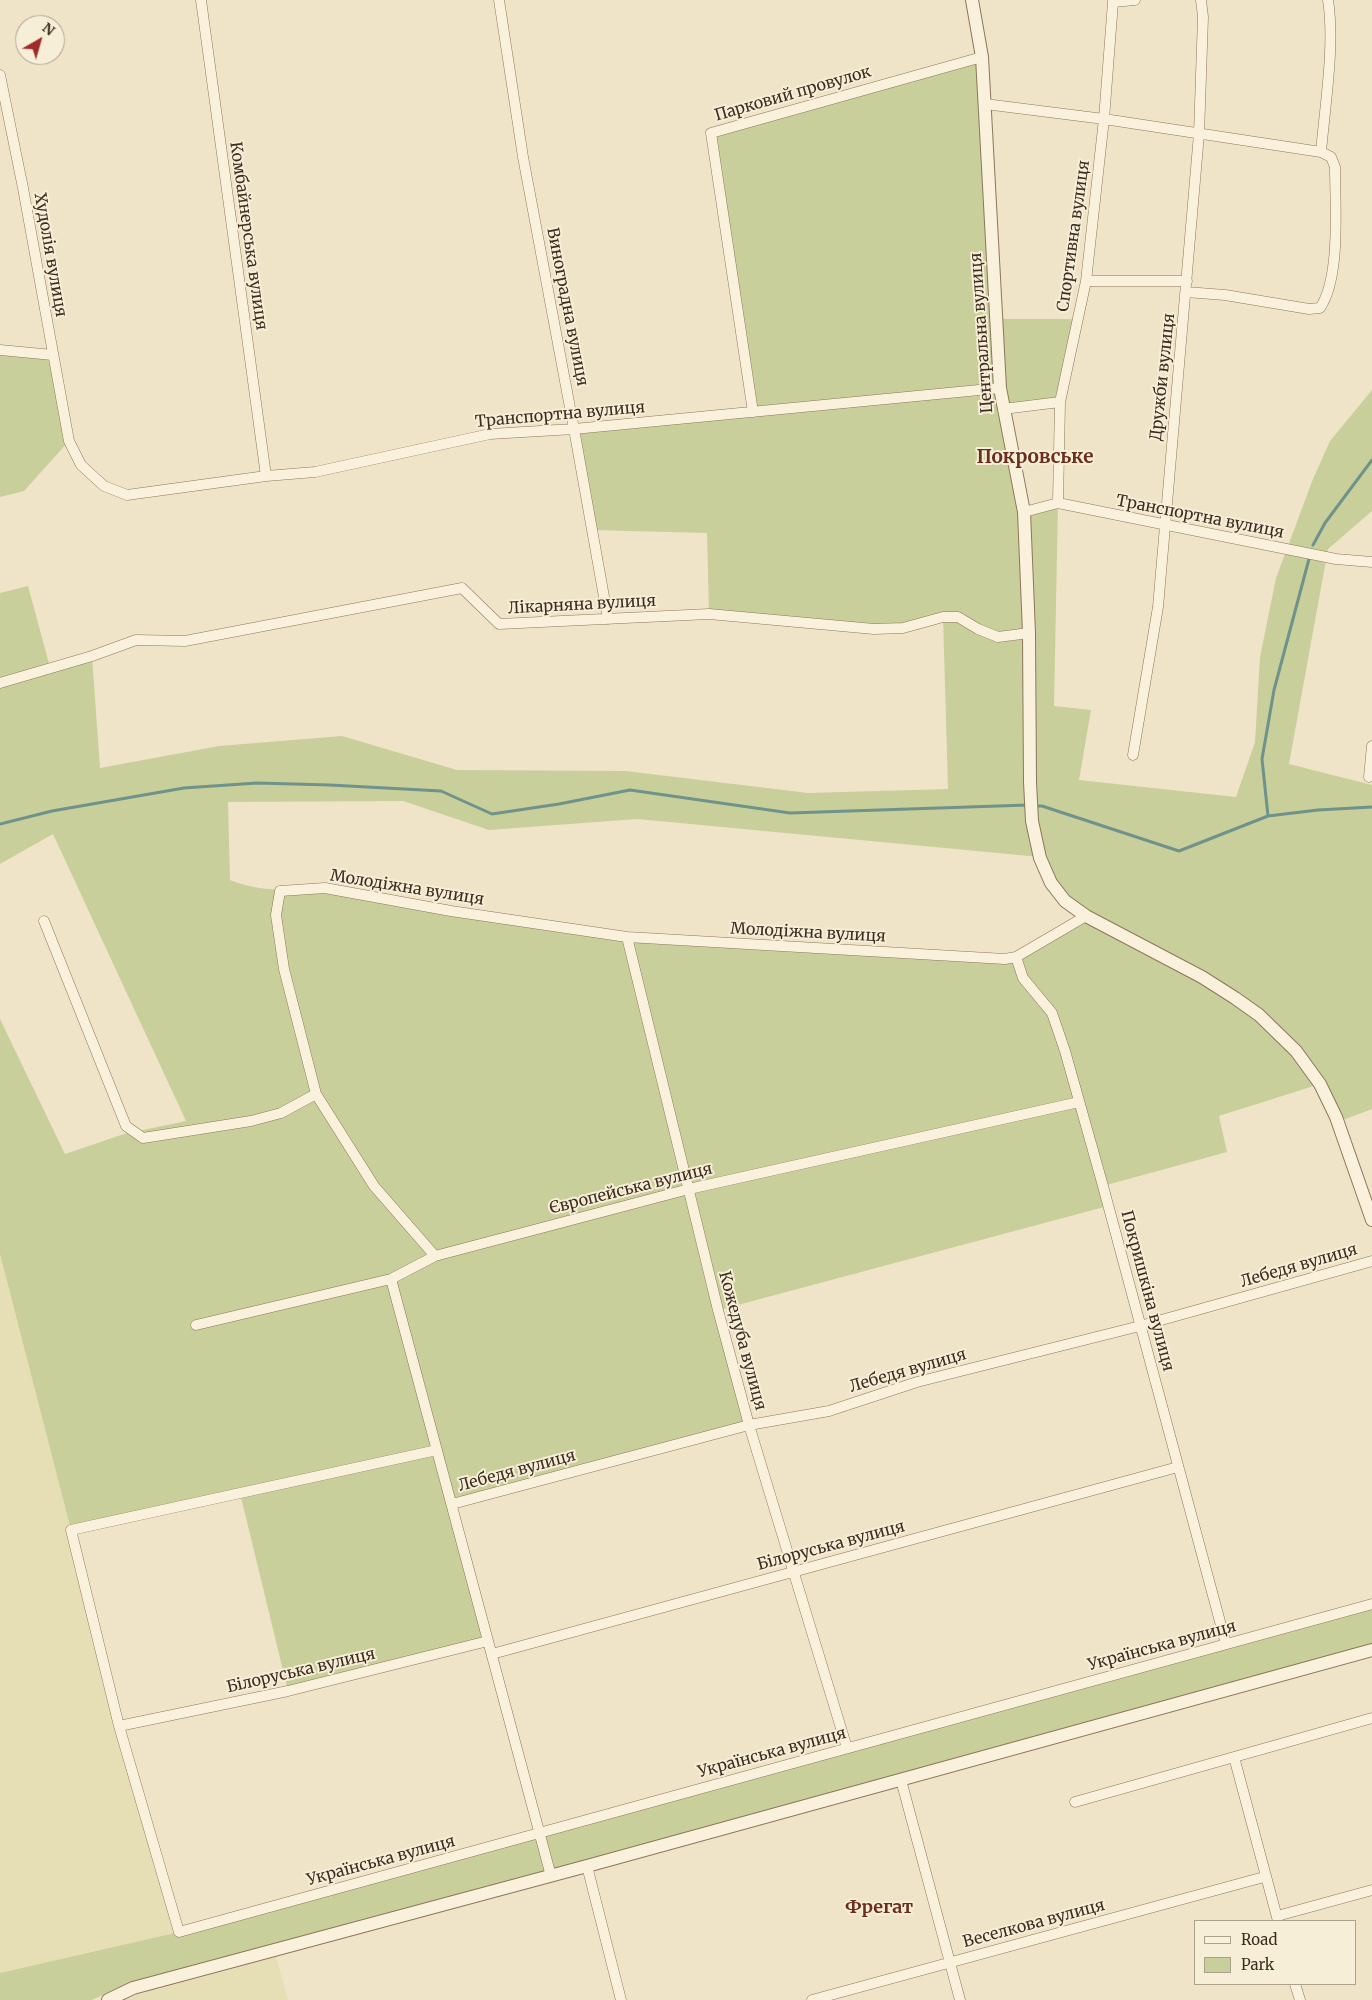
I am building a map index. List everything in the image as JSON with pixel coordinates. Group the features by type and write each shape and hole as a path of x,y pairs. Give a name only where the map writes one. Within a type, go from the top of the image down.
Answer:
{"street":[{"name":"Комбайнерська вулиця","path":"201,0 266,476"},
{"name":"Виноградна вулиця","path":"499,0 523,158 608,619"},
{"name":"Центральна вулиця","path":"972,0 982,57 1000,388 1024,512 1030,633 1030,782 1032,821 1040,858 1051,883 1065,901 1086,916 1202,976 1259,1015 1296,1051 1320,1084 1336,1117 1372,1220"},
{"name":"Спортивна вулиця","path":"1058,503 1060,402 1086,282 1104,119 1113,2 1135,0"},
{"name":"Дружби вулиця","path":"1133,756 1158,607 1163,525 1186,292 1199,134 1203,17 1201,0"},
{"path":"1321,152 1330,45 1331,18 1328,0"},
{"name":"Парковий провулок","path":"754,412 711,133 982,57"},
{"name":"Худолія вулиця","path":"0,75 23,188 69,440 81,466 104,486 127,495"},
{"path":"985,104 1104,119 1321,152 1331,157 1336,167 1335,246 1331,284 1326,300 1320,308 1309,309 1186,292"},
{"path":"1086,282 1187,281"},
{"path":"0,350 53,355"},
{"name":"Транспортна вулиця","path":"127,495 266,476 315,472 490,434 574,429 1000,388"},
{"path":"1003,410 1060,402"},
{"name":"Транспортна вулиця","path":"1024,512 1058,503 1336,558 1372,562"},
{"name":"Лікарняна вулиця","path":"0,682 92,656 136,640 185,641 462,588 499,624 709,614 874,629 903,628 943,617 958,617 978,629 998,637 1030,633"},
{"path":"1369,777 1372,746"},
{"name":"Молодіжна вулиця","path":"316,1094 284,969 276,916 280,891 325,888 451,911 627,937 995,959 1016,957 1086,916"},
{"path":"44,921 126,1126 143,1138 251,1121 281,1113 316,1094 374,1186 435,1256"},
{"name":"Кожедуба вулиця","path":"627,937 688,1189 749,1425 847,1748"},
{"name":"Покришкіна вулиця","path":"1016,957 1023,978 1052,1013 1079,1102 1226,1644"},
{"name":"Європейська вулиця","path":"196,1325 391,1280 435,1256 688,1189 1079,1102"},
{"name":"Лебедя вулиця","path":"452,1504 749,1425 829,1411 916,1382 1140,1326 1372,1261"},
{"path":"391,1280 551,1876"},
{"path":"119,1726 71,1530 437,1450"},
{"name":"Білоруська вулиця","path":"492,1654 1178,1467"},
{"name":"Українська вулиця","path":"119,1726 179,1932 1372,1604"},
{"name":"Білоруська вулиця","path":"119,1726 288,1691 488,1641"},
{"path":"108,2000 133,1988 551,1876 1372,1650"},
{"path":"1075,1802 1372,1718"},
{"path":"1234,1757 1278,1919 1372,1890"},
{"path":"901,1780 960,2000"},
{"path":"587,1866 621,2000"},
{"name":"Веселкова вулиця","path":"812,2000 1264,1877"},
{"path":"1296,1985 1298,2000"}],"shaded area":[{"path":"0,1254 71,1530 179,1932 0,1973"},
{"path":"276,1957 288,2000 124,2000 136,1995"}],"green space":[{"path":"982,57 996,319 1078,319 1060,402 1003,409 1024,511 1058,503 1054,706 1091,710 1079,780 1236,797 1255,742 1260,657 1276,578 1313,479 1330,441 1372,390 1372,511 1328,549 1289,764 1372,785 1372,1109 1343,1120 1320,1084 1219,1116 1227,1152 1103,1186 1108,1206 719,1310 749,1425 452,1504 488,1641 288,1691 240,1493 71,1530 0,1254 0,1019 65,1154 124,1134 186,1121 53,834 0,864 0,593 28,586 50,667 92,656 100,768 219,746 342,736 457,770 626,771 808,793 948,789 943,617 903,628 709,614 707,533 592,530 574,429 753,412 711,133","holes":["403,801 489,830 637,819 1040,857 1065,901 1086,916 1005,959 627,937 325,888 266,889 230,880 228,802"]},
{"path":"0,350 53,355 69,441 24,491 0,497"},
{"path":"1372,1604 1372,1644 585,1860 131,1982 92,2000 0,2000 0,1973 179,1932"}],"waterway":[{"path":"1313,545 1325,523 1372,460"},
{"path":"1268,816 1262,759 1274,690 1309,559"},
{"path":"0,824 52,811 184,788 257,783 441,791 492,814 559,804 630,790 790,813 1028,805"},
{"path":"1035,806 1042,806 1179,851 1268,816 1318,810 1372,807"}],"district":[{"name":"Покровське","path":"1035,458"},
{"name":"Фрегат","path":"879,1908"}]}
